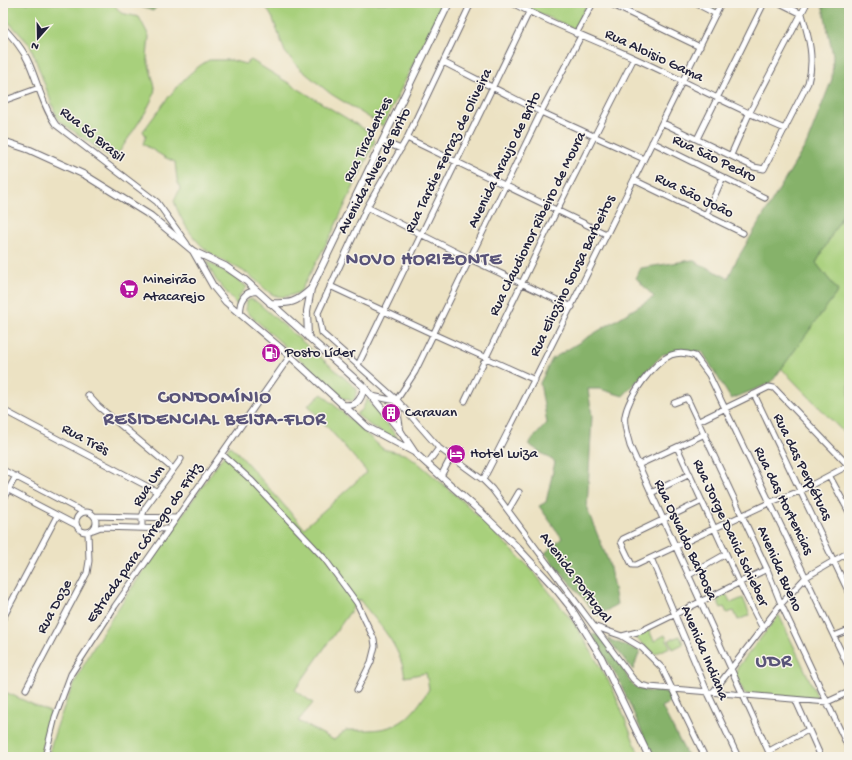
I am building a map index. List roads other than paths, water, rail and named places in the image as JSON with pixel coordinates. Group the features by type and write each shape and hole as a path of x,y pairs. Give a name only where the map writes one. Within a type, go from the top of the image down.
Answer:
{"main road":[{"name":"Rua Tiradentes","path":"308,337 307,311 311,289 449,3"},
{"path":"3,141 30,150 85,175 151,216 193,251 220,295 226,302 290,356 367,427 415,453 518,548 571,608 616,685 649,757"},
{"path":"193,251 225,266 245,280 364,387 402,432 415,453"},
{"name":"Rua Tiradentes","path":"269,303 292,303 301,298 311,289"},
{"path":"240,313 240,306 245,296 250,292 256,291"},
{"path":"342,405 350,406 360,400 364,387"}],"street":[{"name":"Avenida Alves de Brito","path":"471,3 407,138 367,208 318,313 322,333 396,400 439,448 483,480"},
{"name":"Rua Aloisio Gama","path":"512,3 578,35 634,58 717,99 785,129"},
{"name":"Avenida Araujo de Brito","path":"396,400 415,372 593,3"},
{"path":"609,3 700,47"},
{"path":"695,3 716,14"},
{"name":"Rua Eliozino Sousa Barbeitos","path":"483,480 572,307 606,234 663,123 721,3"},
{"path":"697,139 764,3"},
{"path":"663,123 754,167 764,169 808,83 812,70 810,44 802,14 780,3"},
{"path":"731,156 750,114 807,3"},
{"name":"Rua Tardie Ferraz de Oliveira","path":"358,365 529,12"},
{"name":"Rua Só Brasil","path":"3,27 16,42 28,61 49,115 56,125 157,202 188,246"},
{"name":"Rua Claudionor Ribeiro de Moura","path":"465,401 557,210 634,58"},
{"path":"443,62 541,112 644,159"},
{"path":"3,101 39,88"},
{"path":"407,138 506,184 606,234"},
{"path":"382,141 400,149"},
{"name":"Rua São Pedro","path":"652,142 765,198"},
{"path":"706,215 722,177"},
{"name":"Rua São João","path":"634,180 743,233"},
{"path":"367,208 421,236 572,307"},
{"path":"330,286 486,359 535,380"},
{"name":"Rua das Hortencias","path":"686,353 695,356 703,365 771,502 849,668"},
{"name":"Rua Osvaldo Barbosa","path":"686,353 670,356 659,364 640,386 627,407 624,418 626,430 638,465 771,757"},
{"name":"Estrada para Córrego do Fritz","path":"45,757 54,717 71,674 168,529 290,356"},
{"path":"699,421 769,387 778,392 849,466 800,491 771,502 652,558 636,565 632,565 621,542 623,539 702,501"},
{"name":"Rua das Perpétuas","path":"754,394 849,593"},
{"path":"88,395 99,407 173,469"},
{"path":"372,396 396,400 402,432"},
{"name":"Avenida Bueno","path":"674,403 687,398 699,421 767,569 781,604 849,749"},
{"name":"Rua Três","path":"3,410 156,491"},
{"path":"638,465 705,434"},
{"name":"Rua Jorge David Schieber","path":"677,447 739,582 763,629"},
{"path":"427,464 439,448"},
{"path":"222,454 251,480 324,558 357,603 371,632 375,646 371,662 357,690"},
{"path":"441,476 451,457"},
{"name":"Rua Um","path":"142,527 142,517 145,508 156,491 181,459"},
{"path":"3,470 83,512 88,512 94,516 97,522 91,531"},
{"path":"651,493 690,474"},
{"path":"3,499 6,488 16,476"},
{"path":"830,476 849,512"},
{"name":"Avenida Portugal","path":"483,480 509,509 633,679 640,684 649,687 672,689"},
{"path":"6,488 76,525 80,530 91,531 101,527 142,527 168,529"},
{"path":"509,509 519,492"},
{"path":"76,525 77,517 83,512"},
{"path":"3,618 57,516"},
{"path":"94,516 176,518"},
{"name":"Rua Doze","path":"26,689 86,573 89,561 91,531"},
{"path":"713,692 731,671 781,604 806,577 849,552"},
{"path":"689,575 726,554"},
{"name":"Avenida Indiana","path":"652,558 707,691 738,757"},
{"path":"622,636 641,630 767,569"},
{"path":"596,627 622,636 642,648 662,668 705,757"},
{"path":"834,636 849,630"},
{"path":"672,689 707,691 796,701 827,702 849,692"},
{"path":"796,701 821,757"},
{"path":"769,751 808,730"}],"place":[{"name":"Mineirão Atacarejo","path":"129,289"},
{"name":"Posto Líder","path":"271,353"},
{"name":"Caravan","path":"391,413"},
{"name":"Hotel Luiza","path":"456,454"}],"district":[{"name":"NOVO HORIZONTE","path":"424,260"},
{"name":"CONDOMÍNIO RESIDENCIAL BEIJA-FLOR","path":"215,409"},
{"name":"UDR","path":"774,662"}]}
